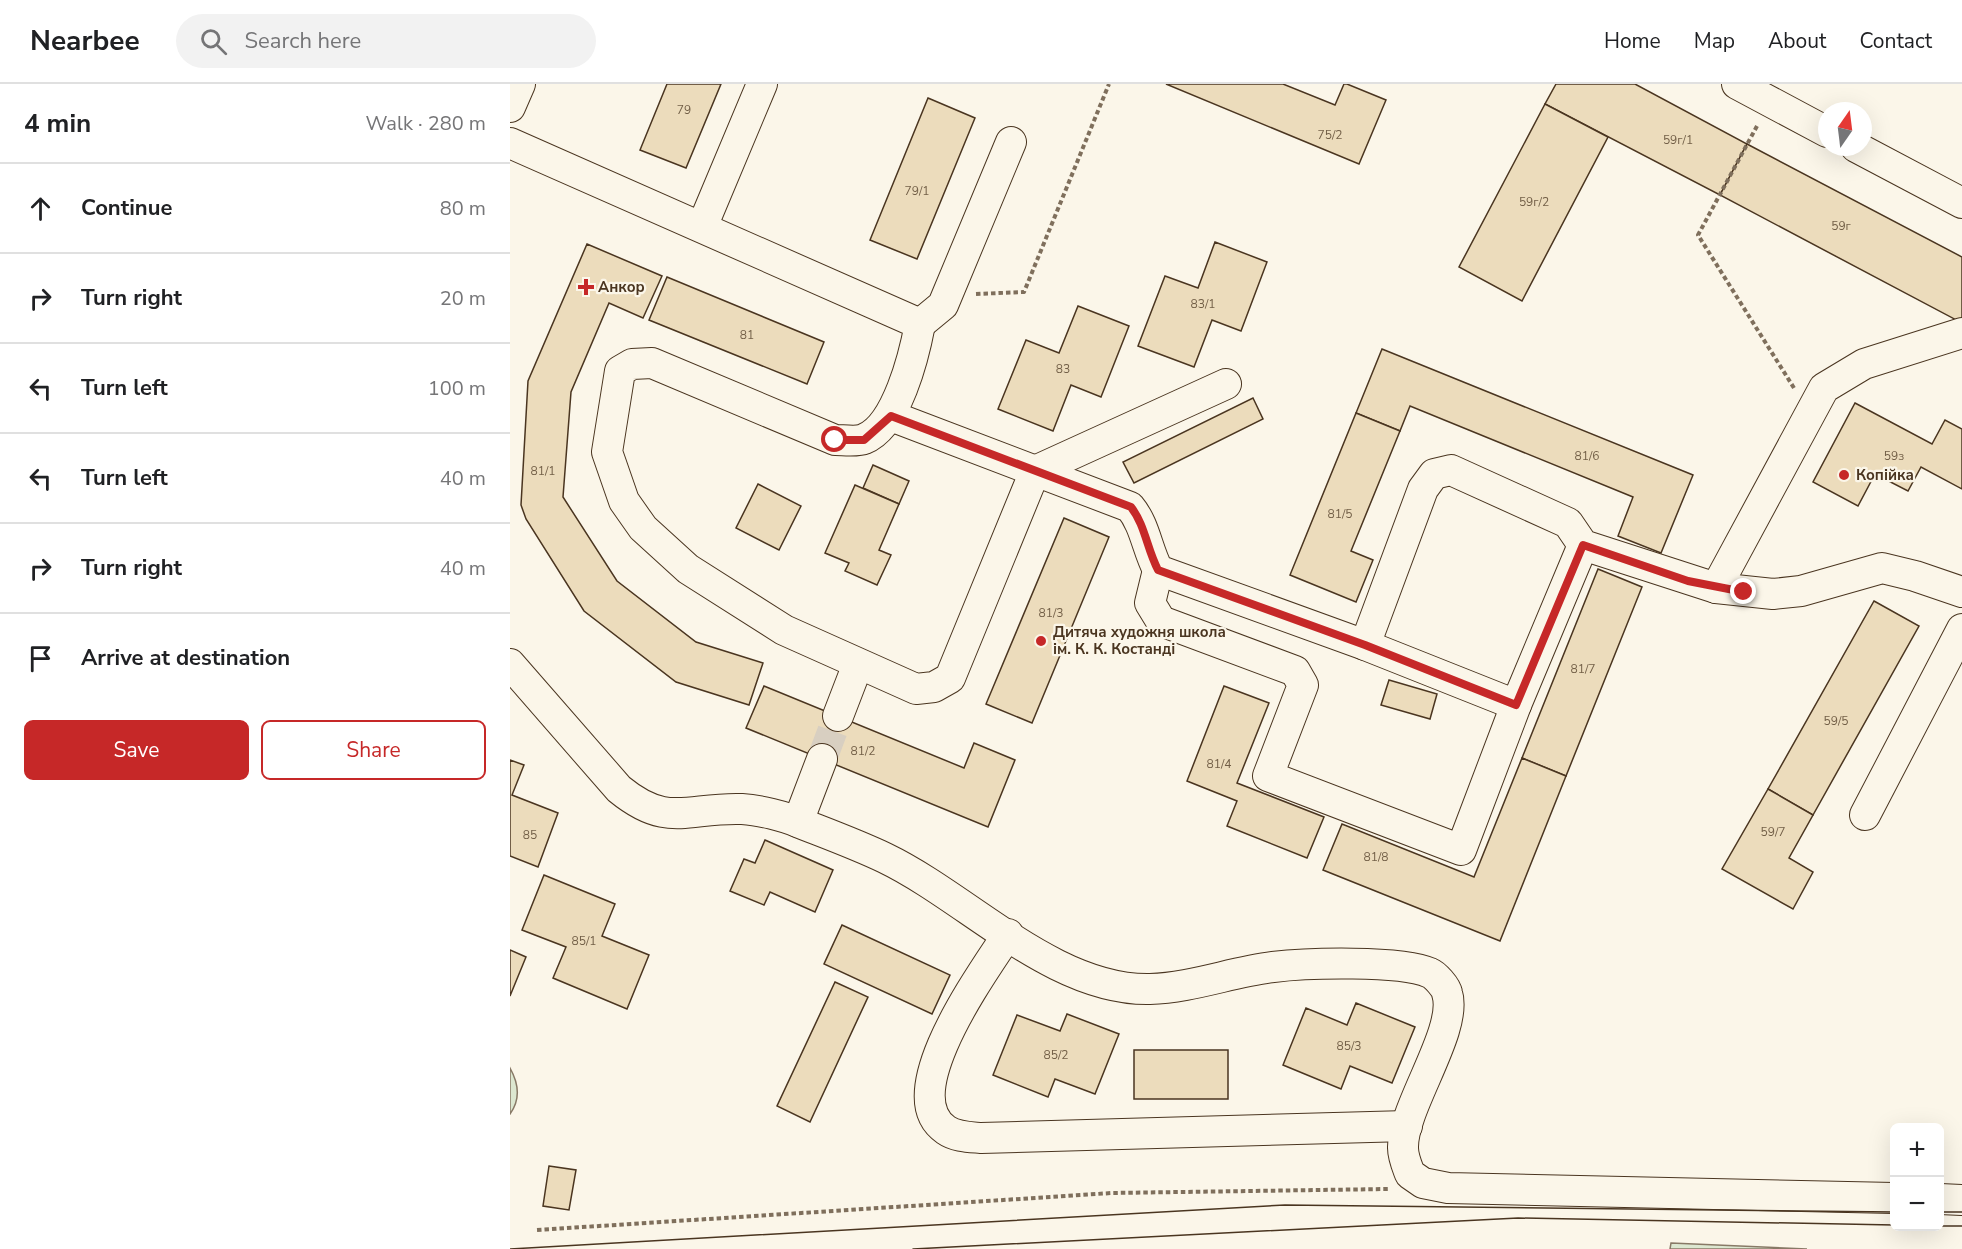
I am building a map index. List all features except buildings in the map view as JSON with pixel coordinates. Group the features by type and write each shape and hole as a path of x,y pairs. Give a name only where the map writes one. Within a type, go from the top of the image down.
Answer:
{"street":[{"path":"510,107 520,84"},
{"path":"702,227 762,84"},
{"path":"1737,84 1818,127"},
{"path":"1011,142 943,305 920,324 915,354 891,416 864,440 835,440 652,363 632,364 620,371 607,452 624,501 643,528 688,569 784,630 916,689 934,687 950,678 1035,471 1226,384"},
{"path":"510,143 920,324"},
{"path":"1872,155 1962,203"},
{"path":"1716,588 1824,388 1840,376 1864,364 1962,333"},
{"path":"891,416 1131,507 1140,518 1150,554 1158,570 1150,603 1161,621 1295,671 1304,685 1269,776 1461,850 1516,705 1583,545"},
{"path":"1365,645 1423,489 1434,474 1451,470 1568,523 1583,545 1716,588 1773,594 1801,591 1882,568 1915,576 1962,592"},
{"path":"1158,570 1365,645 1516,705"},
{"path":"1864,815 1962,629"},
{"path":"510,664 619,789 634,802 650,810 670,815 744,809 798,822 885,858 1061,966 1094,980 1151,989 1274,967 1359,964 1409,968 1432,973 1447,992 1447,1014 1441,1037 1407,1126 1403,1149 1410,1174 1423,1183 1449,1188 1890,1198"},
{"path":"838,716 858,664"},
{"path":"798,822 822,759"},
{"path":"1008,934 959,1012 943,1043 932,1073 929,1101 932,1112 938,1123 956,1135 981,1138 1407,1126"},
{"path":"1944,1199 1962,1200"}],"path":[{"path":"946,296 1024,292 1109,84"},
{"path":"1770,102 1698,235 1810,414"},
{"path":"537,1230 1112,1193 1390,1189"}],"green space":[{"path":"510,1068 518,1091 516,1103 510,1114"},
{"path":"1671,1243 1807,1249 1670,1249"}],"tunnel":[{"path":"822,759 838,716"}],"tram line":[{"path":"510,1249 1285,1205 1890,1212"},
{"path":"1944,1212 1962,1212"},
{"path":"913,1249 1518,1218 1890,1225"},
{"path":"1944,1226 1962,1226"}],"place":[{"name":"Анкор","path":"586,287"},
{"name":"Копійка","path":"1844,475"},
{"name":"Дитяча художня школа ім. К. К. Костанді","path":"1041,641"}],"route":[{"path":"835,440 864,440 891,416 1131,507 1140,518 1150,554 1158,570 1365,645 1516,705 1583,545 1688,581 1744,592"}]}
